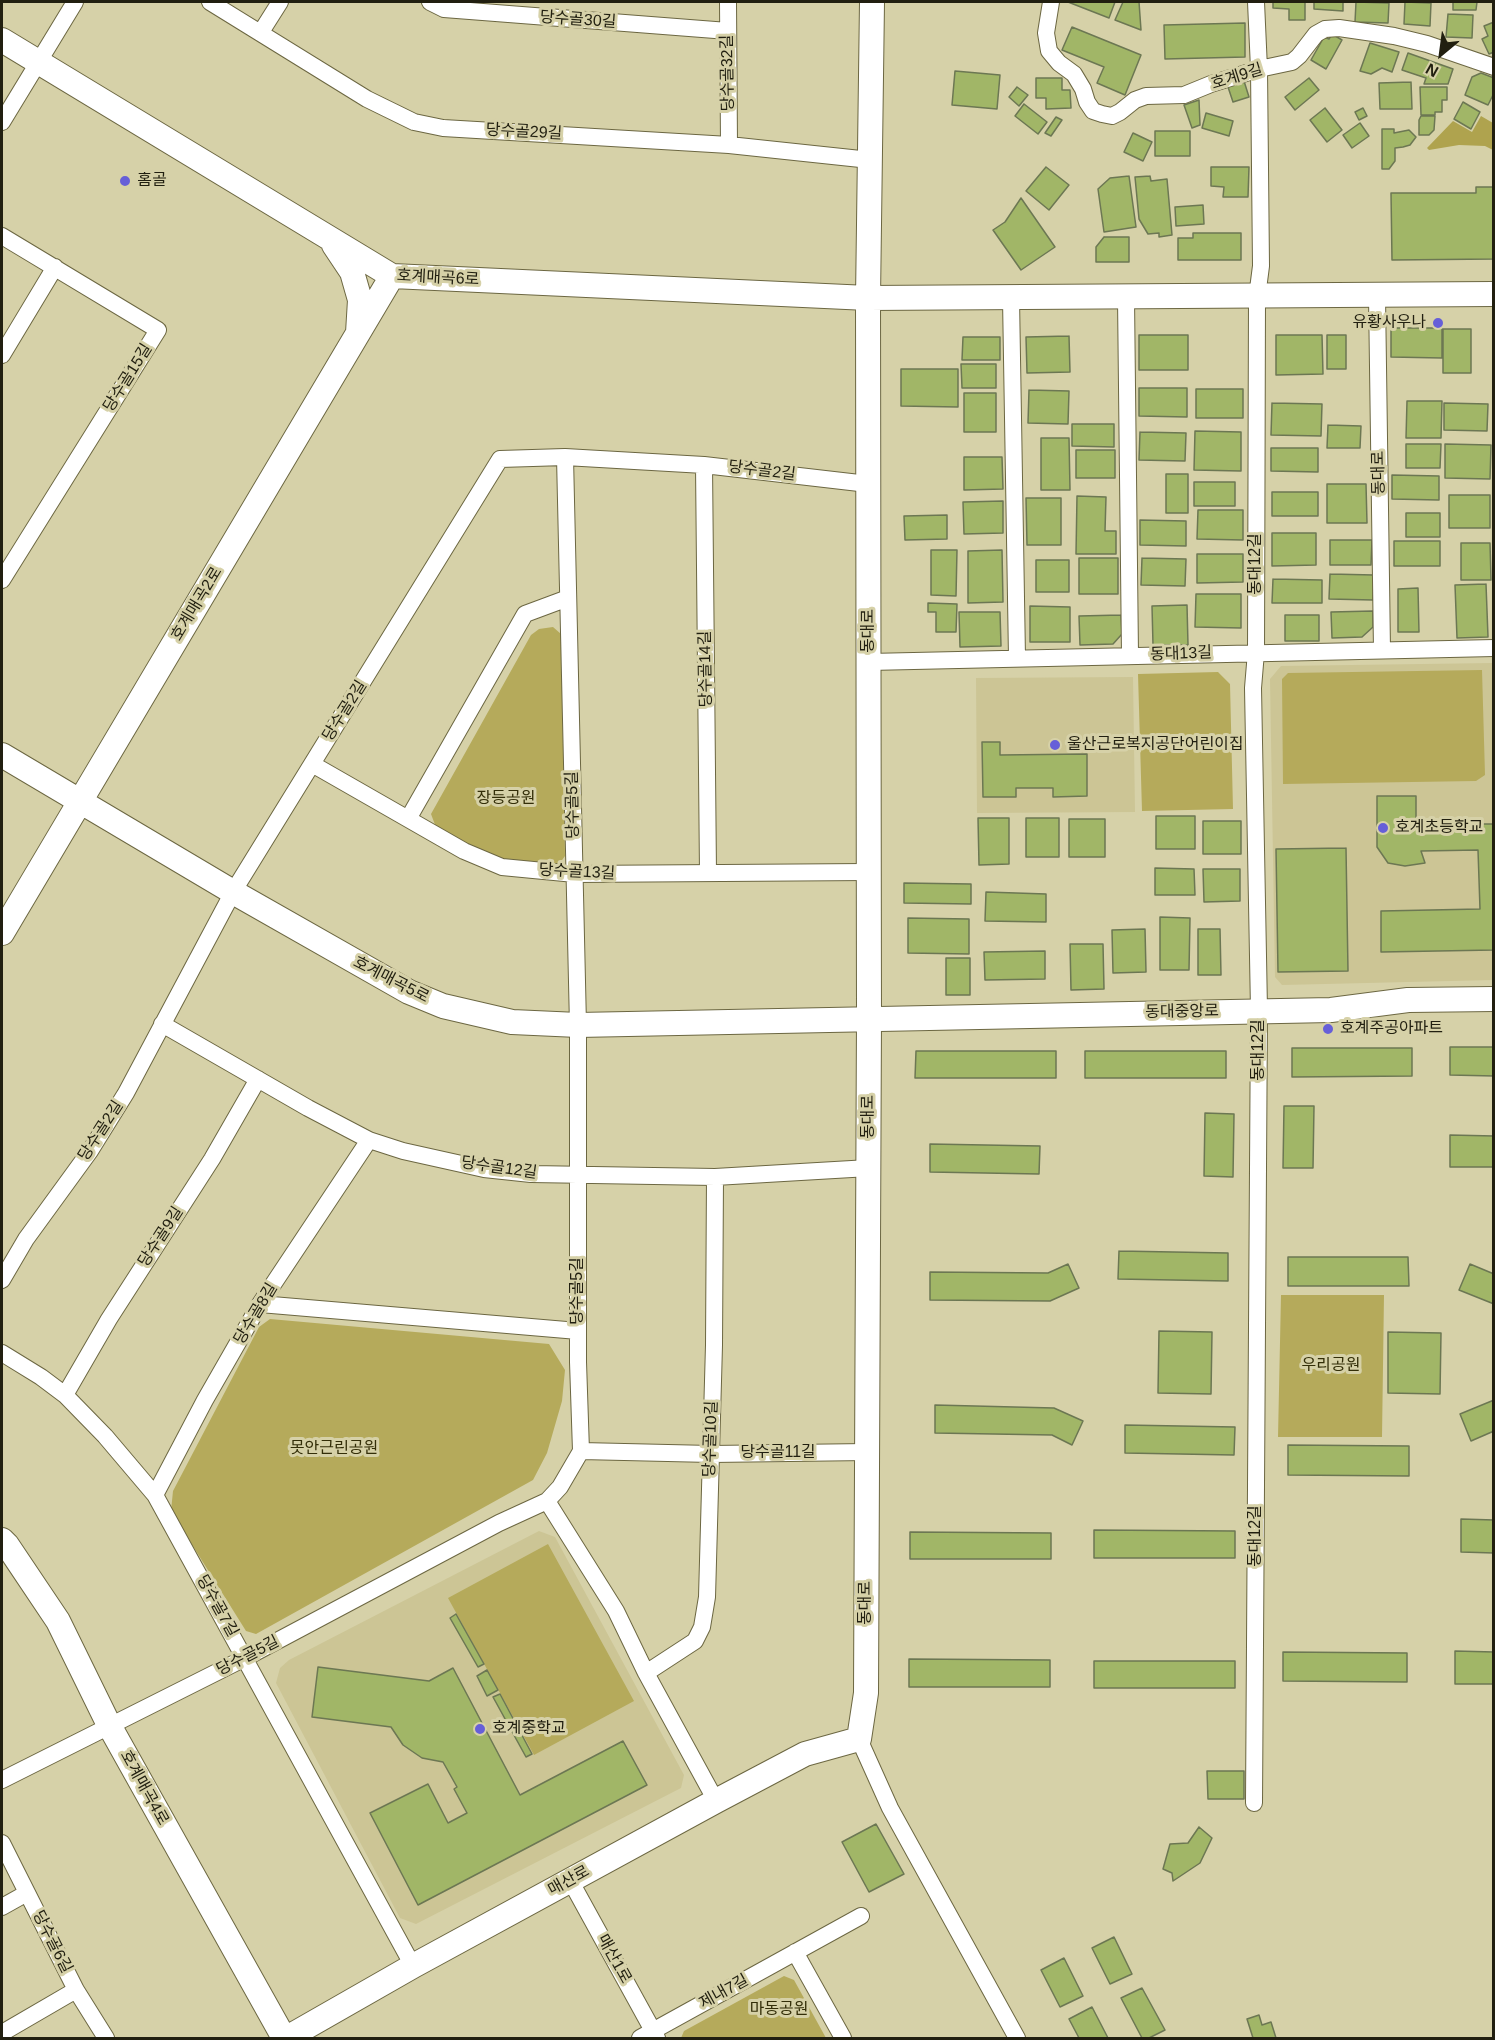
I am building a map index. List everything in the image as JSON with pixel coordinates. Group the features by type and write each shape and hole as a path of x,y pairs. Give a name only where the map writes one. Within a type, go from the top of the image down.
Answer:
{"street":[{"path":"2,122 75,2"},
{"name":"당수골29길","path":"210,2 367,99 414,122 443,128 729,145 870,160"},
{"path":"261,32 280,2"},
{"name":"당수골30길","path":"430,2 444,9 728,31"},
{"name":"당수골32길","path":"728,2 729,145"},
{"name":"동대로","path":"859,1739 866,1693 868,1452 868,298 872,2"},
{"name":"호계9길","path":"1051,2 1046,33 1049,51 1074,75 1094,111 1112,116 1135,100 1146,96 1184,95 1259,69 1292,62 1316,34 1325,29 1339,28 1394,36 1427,44 1494,67"},
{"name":"동대12길","path":"1254,1803 1259,1010 1253,688 1256,652 1257,297 1262,266 1256,2"},
{"name":"호계매곡6로","path":"2,40 393,276 868,298"},
{"name":"당수골15길","path":"2,236 158,330 2,580"},
{"path":"331,239 352,272 360,300 358,335"},
{"path":"2,355 55,267"},
{"name":"호계매곡2로","path":"2,933 393,276"},
{"path":"868,298 1494,294"},
{"name":"동대로","path":"1377,296 1382,650"},
{"path":"1011,298 1017,658"},
{"path":"1126,298 1130,655"},
{"name":"당수골2길","path":"2,1280 26,1239 90,1151 126,1093 232,892 500,459 565,457 704,465 868,484"},
{"name":"당수골5길","path":"2,1780 245,1658 499,1523 547,1502 560,1487 581,1451 578,1331 578,1025 565,457"},
{"name":"당수골14길","path":"704,465 708,873"},
{"path":"408,819 525,614 568,598"},
{"name":"동대13길","path":"869,662 1494,648"},
{"name":"호계매곡5로","path":"2,755 232,892 410,992 443,1006 512,1023 578,1025 869,1018"},
{"name":"당수골13길","path":"312,764 464,851 502,867 575,874 868,872"},
{"name":"동대중앙로","path":"869,1018 1331,1010 1408,1000 1494,999"},
{"name":"당수골12길","path":"162,1024 308,1108 369,1140 403,1151 484,1169 531,1174 715,1177 869,1168"},
{"name":"당수골9길","path":"65,1395 109,1318 212,1159 258,1079"},
{"name":"당수골8길","path":"155,1496 205,1400 260,1304 369,1140"},
{"name":"당수골10길","path":"646,1673 695,1641 702,1627 707,1597 714,1346 715,1177"},
{"path":"260,1304 578,1331"},
{"name":"당수골7길","path":"2,1353 65,1395 105,1436 155,1496 413,1966"},
{"name":"당수골11길","path":"581,1451 711,1454 868,1452"},
{"path":"547,1502 616,1611 646,1673 716,1801"},
{"name":"호계매곡4로","path":"2,1540 58,1621 109,1725 289,2038"},
{"path":"859,1739 890,1808 1017,2038"},
{"name":"매산로","path":"289,2038 413,1966 805,1754 859,1739"},
{"name":"당수골6길","path":"2,1843 76,1990 106,2038"},
{"name":"매산1로","path":"570,1880 650,2036"},
{"path":"2,1907 27,1893"},
{"name":"제내7길","path":"650,2036 861,1916"},
{"path":"795,1952 843,2038"},
{"path":"2,2033 76,1990"}],"shaded area":[{"path":"1481,116 1493,123 1493,150 1485,146 1459,145 1429,150 1427,148 1453,121 1472,132"},
{"name":"호계초등학교","path":"1493,663 1493,980 1282,985 1275,977 1270,679 1281,666"},
{"name":"울산근로복지공단어린이집","path":"1133,677 1135,812 977,813 976,678"},
{"name":"호계중학교","path":"539,1531 555,1537 684,1775 681,1788 416,1924 400,1918 276,1683 280,1668 289,1660"}],"green space":[{"name":"장등공원","path":"553,627 561,634 565,856 557,867 529,865 498,858 437,830 431,814 531,635 539,629"},
{"path":"1482,670 1485,775 1476,781 1283,784 1282,679 1288,673"},
{"path":"1218,672 1230,684 1233,809 1142,811 1138,674"},
{"name":"우리공원","path":"1281,1295 1384,1295 1382,1437 1278,1437"},
{"name":"못안근린공원","path":"270,1319 549,1344 565,1370 562,1401 547,1453 533,1480 256,1634 246,1631 171,1511 173,1491 259,1327"},
{"path":"548,1544 634,1701 534,1755 448,1598"},
{"name":"마동공원","path":"784,1976 794,1980 826,2038 681,2038 684,2031"}],"building":[{"path":"1068,2 1115,2 1109,18"},
{"path":"1123,2 1139,2 1141,30 1115,20"},
{"path":"1273,2 1305,2 1305,20 1289,20 1289,9 1273,8"},
{"path":"1314,2 1343,2 1343,11 1314,9"},
{"path":"1356,2 1389,3 1388,23 1355,22"},
{"path":"1405,2 1431,3 1430,26 1404,24"},
{"path":"1453,2 1477,2 1476,10 1453,10"},
{"path":"1448,14 1473,15 1472,38 1446,37"},
{"path":"1494,22 1494,52 1489,54 1482,39 1488,36 1484,26"},
{"path":"1245,23 1245,57 1165,59 1164,25"},
{"path":"1072,27 1141,55 1125,95 1097,83 1104,67 1062,50"},
{"path":"1332,34 1342,40 1326,69 1311,60 1324,37 1329,39"},
{"path":"1370,43 1399,52 1392,72 1382,68 1371,74 1360,71"},
{"path":"1408,53 1453,69 1448,84 1424,84 1426,78 1402,70"},
{"path":"955,71 1000,75 997,109 952,105"},
{"path":"1481,73 1494,78 1494,93 1488,105 1465,95 1472,77"},
{"path":"1036,78 1062,78 1062,90 1070,90 1071,108 1046,109 1046,98 1036,98"},
{"path":"1309,78 1319,90 1295,110 1285,97"},
{"path":"1244,81 1249,97 1233,102 1228,87"},
{"path":"1411,82 1412,109 1380,109 1379,83"},
{"path":"1017,87 1028,95 1019,106 1009,97"},
{"path":"1420,87 1447,87 1447,100 1442,100 1442,112 1435,112 1435,115 1421,115"},
{"path":"1199,100 1200,125 1192,128 1184,105"},
{"path":"1463,102 1480,112 1471,129 1454,119"},
{"path":"1024,104 1047,122 1038,134 1015,116"},
{"path":"1325,108 1342,130 1327,142 1310,120"},
{"path":"1363,108 1367,116 1359,120 1355,112"},
{"path":"1206,113 1233,121 1229,136 1202,128"},
{"path":"1421,116 1435,116 1434,130 1429,135 1419,135"},
{"path":"1056,117 1062,120 1051,136 1045,133"},
{"path":"1360,123 1369,136 1352,148 1343,135"},
{"path":"1382,129 1394,129 1394,133 1409,130 1416,137 1410,145 1395,148 1395,161 1389,169 1382,169"},
{"path":"1155,131 1190,131 1190,156 1155,156"},
{"path":"1133,133 1152,142 1143,161 1124,152"},
{"path":"1046,167 1069,185 1049,210 1026,191"},
{"path":"1211,167 1249,167 1248,197 1223,197 1224,187 1211,186"},
{"path":"1129,176 1136,227 1104,232 1098,189 1110,178"},
{"path":"1150,176 1151,181 1167,179 1172,235 1159,237 1159,233 1148,234 1139,219 1135,177"},
{"path":"1476,187 1494,187 1494,259 1392,260 1391,193 1476,193"},
{"path":"1021,198 1055,247 1021,270 993,230 1005,222"},
{"path":"1203,205 1204,224 1176,226 1175,207"},
{"path":"1193,233 1241,233 1241,260 1178,260 1178,238 1193,238"},
{"path":"1104,237 1129,237 1129,262 1096,262 1096,247"},
{"path":"1391,328 1442,328 1442,358 1391,357"},
{"path":"1443,329 1471,329 1471,373 1443,373"},
{"path":"1139,335 1188,335 1188,370 1139,370"},
{"path":"1276,335 1322,335 1323,374 1276,375"},
{"path":"1327,335 1346,335 1346,369 1327,369"},
{"path":"1069,336 1070,372 1027,373 1026,337"},
{"path":"963,337 1000,337 1000,360 962,360"},
{"path":"961,364 996,364 996,388 962,388"},
{"path":"901,369 958,369 958,407 901,406"},
{"path":"1139,388 1187,388 1187,417 1139,416"},
{"path":"1196,389 1243,389 1243,418 1196,418"},
{"path":"1029,390 1069,391 1068,424 1028,423"},
{"path":"964,393 996,393 996,432 964,432"},
{"path":"1407,401 1442,401 1441,438 1406,438"},
{"path":"1272,403 1322,404 1321,436 1271,435"},
{"path":"1444,403 1488,404 1487,431 1444,430"},
{"path":"1072,424 1114,424 1114,447 1072,446"},
{"path":"1328,425 1361,426 1360,448 1327,448"},
{"path":"1195,431 1241,432 1241,471 1194,470"},
{"path":"1140,432 1186,433 1185,461 1139,460"},
{"path":"1041,438 1069,438 1070,490 1041,490"},
{"path":"1406,444 1441,444 1440,468 1406,468"},
{"path":"1445,444 1491,445 1490,479 1445,478"},
{"path":"1271,448 1318,448 1318,472 1271,471"},
{"path":"1076,450 1115,450 1115,478 1076,478"},
{"path":"964,457 1002,457 1003,489 964,490"},
{"path":"1166,474 1188,474 1188,513 1166,513"},
{"path":"1392,475 1439,476 1439,500 1392,499"},
{"path":"1194,482 1235,482 1235,506 1194,506"},
{"path":"1327,484 1366,484 1367,523 1327,523"},
{"path":"1272,492 1318,492 1318,516 1272,516"},
{"path":"1449,495 1490,495 1490,528 1449,528"},
{"path":"1077,496 1106,497 1105,531 1116,531 1116,554 1076,554"},
{"path":"1026,498 1061,498 1061,545 1027,545"},
{"path":"1003,501 1003,533 964,534 963,502"},
{"path":"1198,510 1243,510 1243,540 1197,539"},
{"path":"1406,513 1440,513 1440,537 1406,537"},
{"path":"947,515 947,539 905,540 904,516"},
{"path":"1140,520 1186,521 1186,546 1140,545"},
{"path":"1272,533 1316,533 1316,565 1272,566"},
{"path":"1330,540 1372,540 1371,565 1330,565"},
{"path":"1394,541 1440,541 1440,566 1394,566"},
{"path":"1461,543 1490,543 1491,580 1461,580"},
{"path":"931,550 957,550 956,596 931,595"},
{"path":"1002,550 1003,602 968,603 968,551"},
{"path":"1197,554 1243,554 1243,582 1197,583"},
{"path":"1079,558 1118,558 1118,594 1079,594"},
{"path":"1142,558 1186,559 1185,586 1141,585"},
{"path":"1036,560 1069,560 1069,592 1036,592"},
{"path":"1330,574 1374,575 1373,600 1329,599"},
{"path":"1273,579 1322,580 1322,603 1272,603"},
{"path":"1486,584 1488,637 1457,638 1455,585"},
{"path":"1418,588 1419,632 1398,632 1398,589"},
{"path":"1196,594 1241,594 1241,628 1195,627"},
{"path":"928,603 957,604 956,632 936,632 936,612 928,612"},
{"path":"1187,605 1188,645 1153,645 1152,606"},
{"path":"1030,606 1070,607 1070,642 1030,642"},
{"path":"1373,611 1373,627 1362,637 1332,638 1331,612"},
{"path":"959,612 1000,612 1001,646 960,647"},
{"path":"1121,615 1122,634 1113,644 1080,645 1079,616"},
{"path":"1285,615 1319,615 1319,641 1285,641"},
{"path":"982,742 1000,742 1000,755 1087,754 1087,796 1053,797 1053,788 1016,788 1016,797 983,797"},
{"path":"1377,796 1416,796 1416,824 1494,824 1494,950 1381,952 1381,911 1480,909 1478,850 1421,851 1425,863 1405,866 1388,863 1377,847"},
{"path":"1156,816 1195,816 1195,849 1156,849"},
{"path":"978,818 1009,818 1009,864 979,865"},
{"path":"1026,818 1059,818 1059,857 1026,857"},
{"path":"1069,819 1105,819 1105,857 1069,857"},
{"path":"1203,821 1241,821 1241,854 1203,854"},
{"path":"1346,848 1348,971 1278,972 1276,849"},
{"path":"1155,868 1194,869 1195,895 1155,895"},
{"path":"1203,869 1240,869 1240,901 1204,902"},
{"path":"904,883 971,884 971,904 904,903"},
{"path":"986,892 1046,894 1046,922 985,921"},
{"path":"1160,917 1190,918 1189,970 1160,970"},
{"path":"908,918 969,919 969,954 908,953"},
{"path":"1145,929 1146,972 1113,973 1112,930"},
{"path":"1198,929 1220,929 1221,975 1198,975"},
{"path":"1070,944 1103,944 1104,989 1071,990"},
{"path":"1045,951 1045,979 985,980 984,952"},
{"path":"946,958 970,958 970,995 946,995"},
{"path":"1450,1047 1494,1047 1494,1076 1450,1075"},
{"path":"1292,1048 1412,1048 1412,1076 1292,1077"},
{"path":"916,1051 1056,1051 1056,1078 915,1078"},
{"path":"1085,1051 1226,1051 1226,1078 1085,1078"},
{"path":"1284,1106 1314,1106 1313,1168 1283,1168"},
{"path":"1205,1113 1234,1114 1233,1177 1204,1176"},
{"path":"1450,1135 1494,1136 1494,1167 1450,1167"},
{"path":"930,1144 1040,1146 1039,1174 930,1172"},
{"path":"1119,1251 1228,1253 1228,1281 1118,1279"},
{"path":"1288,1257 1408,1257 1409,1286 1288,1286"},
{"path":"1068,1264 1079,1288 1050,1301 930,1300 930,1272 1048,1273"},
{"path":"1470,1264 1494,1274 1494,1304 1459,1290"},
{"path":"1159,1331 1212,1332 1211,1394 1158,1393"},
{"path":"1388,1332 1441,1333 1440,1394 1388,1393"},
{"path":"1494,1400 1494,1431 1471,1441 1460,1414"},
{"path":"935,1405 1054,1408 1083,1421 1072,1445 1052,1435 935,1433"},
{"path":"1125,1425 1235,1427 1234,1455 1125,1453"},
{"path":"1288,1445 1409,1446 1409,1476 1288,1475"},
{"path":"1461,1519 1494,1520 1494,1553 1461,1552"},
{"path":"1094,1530 1235,1531 1235,1558 1094,1558"},
{"path":"910,1532 1051,1533 1051,1559 910,1559"},
{"path":"456,1614 484,1664 478,1667 450,1618"},
{"path":"1455,1651 1494,1652 1494,1684 1455,1684"},
{"path":"1283,1652 1407,1653 1407,1682 1283,1681"},
{"path":"909,1659 1050,1660 1050,1687 909,1687"},
{"path":"1094,1661 1235,1661 1235,1688 1094,1688"},
{"name":"호계중학교","path":"318,1667 429,1681 453,1668 520,1795 623,1741 647,1785 418,1905 370,1813 428,1784 448,1823 467,1813 454,1789 457,1787 443,1762 422,1758 403,1745 391,1727 312,1717"},
{"path":"487,1670 498,1690 487,1696 477,1676"},
{"path":"500,1694 532,1754 526,1757 493,1697"},
{"path":"1207,1771 1244,1771 1244,1799 1208,1799"},
{"path":"876,1824 904,1874 869,1892 842,1842"},
{"path":"1199,1827 1212,1838 1200,1863 1173,1881 1172,1873 1163,1869 1170,1844 1188,1843"},
{"path":"1114,1937 1132,1974 1110,1984 1092,1948"},
{"path":"1064,1958 1083,1996 1060,2007 1041,1970"},
{"path":"1142,1988 1165,2030 1149,2038 1142,2038 1121,1998"},
{"path":"1092,2007 1108,2038 1079,2038 1069,2019"},
{"path":"1259,2015 1262,2025 1271,2022 1276,2038 1253,2038 1247,2019"}],"place":[{"name":"홈골","path":"125,181"},
{"name":"유황사우나","path":"1438,323"},
{"name":"울산근로복지공단어린이집","path":"1055,745"},
{"name":"호계초등학교","path":"1383,828"},
{"name":"호계주공아파트","path":"1328,1029"},
{"name":"호계중학교","path":"480,1729"}]}
